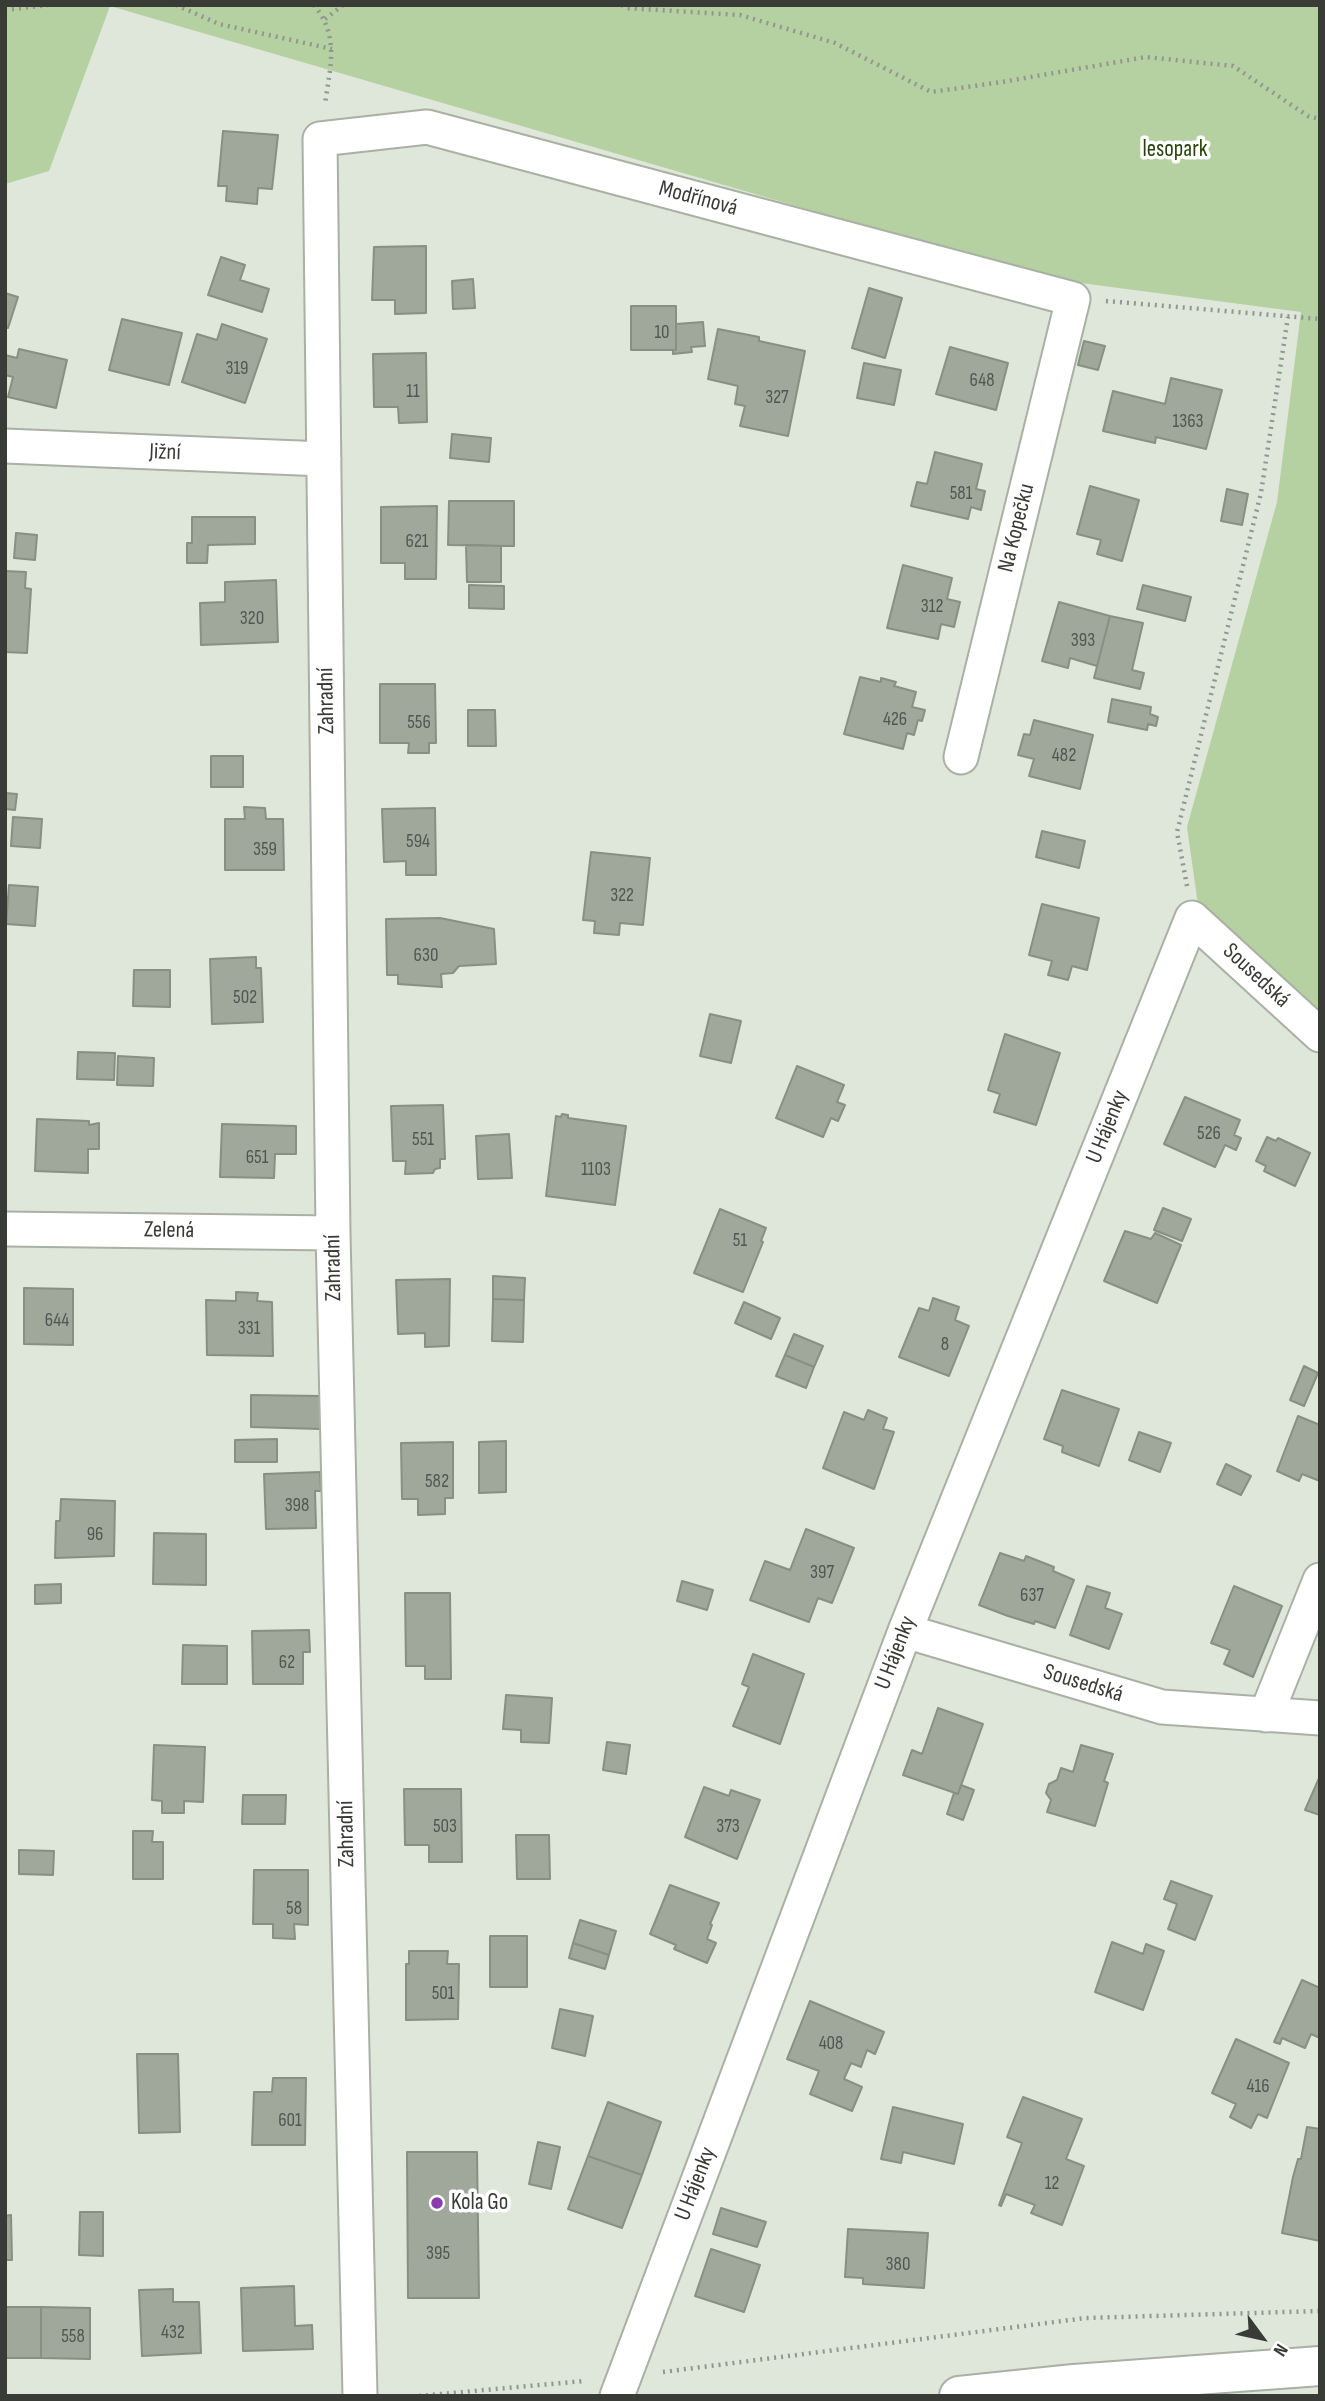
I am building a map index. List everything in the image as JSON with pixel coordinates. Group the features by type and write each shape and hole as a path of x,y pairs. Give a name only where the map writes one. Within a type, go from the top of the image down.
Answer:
{"main road":[{"path":"959,2396 1074,2384 1320,2365"}],"street":[{"name":"Modřínová","path":"320,139 427,127 1073,299"},
{"name":"Zahradní","path":"320,139 333,1233 360,2396"},
{"name":"Na Kopečku","path":"961,757 1073,299"},
{"name":"Jižní","path":"5,446 324,459"},
{"name":"Sousedská","path":"1192,918 1320,1035"},
{"name":"U Hájenky","path":"620,2387 905,1630 1192,918"},
{"name":"Zelená","path":"5,1229 333,1233"},
{"path":"1266,1715 1320,1580"},
{"name":"Sousedská","path":"905,1630 1162,1707 1320,1718"}],"path":[{"path":"5,10 48,5"},
{"path":"176,5 219,24 332,49"},
{"path":"314,5 325,19 332,49 320,139"},
{"path":"325,19 343,5"},
{"path":"622,5 625,8 740,15 835,43 931,92 1146,57 1233,66 1308,116 1320,119"},
{"path":"1073,299 1320,319"},
{"path":"1192,918 1177,832 1261,493 1287,317"},
{"path":"419,2396 620,2387 1086,2318 1320,2311"}],"green space":[{"name":"lesopark","path":"5,5 1320,5 1320,1015 1198,905 1187,827 1277,502 1301,312 1043,278 110,6 49,171 5,184"}],"building":[{"path":"223,131 278,135 272,189 258,188 257,204 226,201 227,186 218,186"},
{"path":"426,246 426,313 395,314 395,300 372,300 374,247"},
{"path":"221,257 245,265 240,280 269,289 262,312 208,295"},
{"path":"473,279 475,308 453,309 452,281"},
{"path":"869,288 902,298 885,358 852,348"},
{"path":"5,293 18,297 8,328 5,327"},
{"path":"631,306 676,306 676,350 631,350"},
{"path":"122,319 182,333 169,385 109,370"},
{"path":"703,322 705,346 691,347 692,352 673,354 673,350 676,350 676,324"},
{"path":"222,324 267,339 245,403 182,382 197,334 217,340"},
{"path":"718,329 759,337 759,341 805,351 788,436 740,426 745,406 735,404 738,386 708,379"},
{"path":"1084,341 1105,346 1098,370 1078,365"},
{"path":"950,347 1008,363 996,410 936,394"},
{"path":"19,349 67,360 56,408 8,397 13,377 5,375 5,355 17,358"},
{"path":"426,353 427,422 399,423 398,407 374,407 373,354"},
{"path":"864,363 901,370 894,405 857,398"},
{"path":"1171,378 1222,390 1206,449 1156,437 1155,443 1103,431 1113,391 1165,404"},
{"path":"452,434 491,438 489,462 450,458"},
{"path":"935,452 982,464 976,489 985,491 981,510 971,507 968,519 911,506 917,482 927,484"},
{"path":"1090,486 1139,500 1122,561 1097,554 1101,540 1077,534"},
{"path":"1227,489 1248,494 1242,525 1221,521"},
{"path":"449,501 514,501 514,546 448,545"},
{"path":"437,506 436,579 405,579 405,563 381,563 381,507"},
{"path":"192,517 255,517 255,544 208,545 207,563 187,563 187,543 192,543"},
{"path":"16,533 37,535 35,560 14,558"},
{"path":"466,545 501,546 501,582 467,582"},
{"path":"903,565 952,578 947,599 960,602 954,627 941,624 938,639 887,628"},
{"path":"5,571 26,572 25,588 31,589 27,653 5,652"},
{"path":"276,580 278,642 201,645 200,603 225,602 225,582"},
{"path":"469,585 504,586 504,609 469,608"},
{"path":"1143,585 1191,597 1185,621 1137,609"},
{"path":"1059,602 1110,616 1097,666 1070,658 1068,668 1042,661"},
{"path":"1110,616 1143,623 1132,670 1144,673 1140,689 1094,678"},
{"path":"860,677 896,682 894,686 916,692 912,707 925,710 922,721 918,720 914,735 907,733 903,749 844,734"},
{"path":"380,684 435,684 436,743 429,743 429,753 408,753 409,743 380,743"},
{"path":"1112,699 1151,707 1150,714 1158,717 1156,726 1148,724 1147,730 1108,722"},
{"path":"468,710 495,710 496,746 468,746"},
{"path":"1034,720 1093,735 1080,789 1029,776 1034,759 1018,755 1024,734 1030,735"},
{"path":"211,756 243,756 243,787 211,787"},
{"path":"5,793 17,794 15,810 5,809"},
{"path":"244,807 265,808 266,819 283,819 284,870 225,870 225,819 245,819"},
{"path":"435,808 436,875 406,875 406,861 384,862 382,809"},
{"path":"13,817 42,819 40,848 11,846"},
{"path":"1042,831 1085,841 1079,868 1036,857"},
{"path":"591,852 650,858 643,925 620,923 619,935 594,933 595,921 583,920"},
{"path":"9,885 38,887 35,926 6,924"},
{"path":"1042,904 1099,918 1087,970 1072,966 1068,980 1048,975 1052,961 1029,955"},
{"path":"440,918 494,929 496,964 459,966 453,973 441,974 442,987 398,984 398,975 387,975 386,919"},
{"path":"256,957 256,968 261,968 263,1022 212,1024 210,959"},
{"path":"134,970 170,970 170,1007 133,1006"},
{"path":"710,1014 741,1021 731,1063 700,1056"},
{"path":"1005,1034 1060,1053 1036,1125 994,1112 1000,1094 988,1090"},
{"path":"78,1052 115,1053 114,1080 77,1079"},
{"path":"118,1056 154,1058 153,1086 117,1085"},
{"path":"797,1066 844,1085 837,1102 845,1105 838,1121 831,1118 823,1137 776,1118"},
{"path":"1185,1097 1240,1120 1234,1135 1241,1138 1236,1150 1225,1145 1215,1167 1164,1144"},
{"path":"443,1105 445,1159 440,1159 440,1168 433,1173 405,1174 406,1161 393,1161 391,1106"},
{"path":"562,1114 568,1115 568,1118 626,1126 615,1205 546,1196 556,1116 561,1117"},
{"path":"37,1119 89,1121 89,1125 99,1123 99,1149 88,1149 88,1173 35,1171"},
{"path":"222,1124 296,1126 296,1154 275,1154 274,1178 220,1177"},
{"path":"509,1134 512,1178 478,1179 476,1136"},
{"path":"1267,1137 1276,1141 1278,1138 1310,1153 1295,1186 1264,1171 1266,1166 1256,1161"},
{"path":"1163,1208 1191,1219 1182,1241 1154,1230"},
{"path":"720,1209 766,1228 743,1292 694,1273"},
{"path":"1125,1231 1151,1239 1155,1233 1181,1245 1157,1303 1104,1281"},
{"path":"493,1276 525,1278 524,1300 493,1299"},
{"path":"450,1279 449,1346 425,1347 425,1333 398,1334 396,1280"},
{"path":"24,1288 73,1289 73,1345 24,1344"},
{"path":"236,1292 258,1293 257,1301 272,1302 273,1356 207,1355 206,1300 236,1301"},
{"path":"933,1298 959,1307 955,1320 969,1326 949,1376 899,1357 919,1308 929,1311"},
{"path":"493,1299 524,1300 523,1342 492,1341"},
{"path":"744,1302 780,1318 771,1339 735,1323"},
{"path":"794,1334 823,1346 814,1367 785,1355"},
{"path":"785,1355 814,1367 806,1388 776,1376"},
{"path":"1304,1366 1318,1373 1304,1406 1290,1400"},
{"path":"1062,1390 1119,1409 1099,1466 1062,1452 1063,1446 1044,1439"},
{"path":"251,1395 320,1396 320,1429 251,1427"},
{"path":"868,1410 887,1418 883,1429 894,1432 874,1489 823,1468 844,1412 864,1420"},
{"path":"1298,1416 1320,1425 1320,1481 1302,1474 1299,1481 1277,1471"},
{"path":"1139,1432 1171,1443 1160,1472 1129,1460"},
{"path":"277,1439 277,1462 235,1462 235,1440"},
{"path":"506,1441 506,1492 479,1493 479,1442"},
{"path":"453,1442 453,1498 445,1498 445,1514 418,1515 418,1499 402,1499 401,1443"},
{"path":"1226,1464 1251,1476 1241,1495 1217,1484"},
{"path":"320,1472 321,1491 315,1491 316,1528 266,1529 264,1474"},
{"path":"61,1499 115,1501 114,1556 55,1558 56,1521 60,1521"},
{"path":"806,1529 854,1548 832,1603 818,1598 809,1622 750,1600 765,1561 790,1570"},
{"path":"154,1533 206,1534 206,1585 153,1584"},
{"path":"1000,1553 1024,1561 1026,1556 1054,1567 1053,1571 1074,1580 1055,1628 1035,1621 1034,1624 979,1605"},
{"path":"682,1581 713,1590 707,1610 677,1601"},
{"path":"61,1584 61,1603 35,1604 35,1585"},
{"path":"1087,1586 1110,1593 1105,1608 1122,1614 1109,1649 1070,1635"},
{"path":"1234,1586 1282,1606 1253,1677 1224,1664 1230,1650 1211,1643"},
{"path":"405,1593 450,1593 451,1679 425,1679 425,1666 406,1666"},
{"path":"309,1630 310,1652 303,1652 303,1684 253,1684 252,1631"},
{"path":"183,1645 227,1646 227,1684 182,1684"},
{"path":"753,1654 804,1674 780,1744 733,1726 749,1687 742,1684"},
{"path":"506,1695 552,1698 549,1743 521,1742 521,1730 503,1729"},
{"path":"938,1708 983,1724 958,1794 903,1775 912,1750 922,1754"},
{"path":"607,1742 630,1745 626,1774 603,1770"},
{"path":"154,1745 205,1747 203,1802 184,1801 184,1813 162,1813 162,1801 152,1800"},
{"path":"1081,1745 1113,1754 1104,1781 1108,1783 1095,1826 1047,1812 1051,1800 1046,1793 1049,1784 1057,1780 1061,1768 1073,1772"},
{"path":"1320,1776 1320,1815 1305,1810"},
{"path":"961,1785 974,1790 963,1820 947,1814 954,1793 958,1794"},
{"path":"704,1787 729,1796 731,1790 760,1800 737,1859 685,1837"},
{"path":"404,1789 461,1789 462,1862 429,1862 429,1845 405,1845"},
{"path":"243,1795 286,1795 285,1824 242,1824"},
{"path":"133,1831 153,1831 152,1842 163,1842 163,1879 133,1879"},
{"path":"516,1835 549,1835 550,1879 517,1879"},
{"path":"19,1850 54,1851 53,1875 19,1874"},
{"path":"254,1870 308,1870 308,1925 294,1924 295,1939 273,1938 273,1924 253,1924"},
{"path":"1171,1881 1212,1896 1195,1940 1168,1929 1177,1904 1164,1899"},
{"path":"670,1885 719,1903 707,1939 716,1943 707,1963 674,1949 676,1945 650,1934"},
{"path":"580,1920 616,1931 609,1955 573,1943"},
{"path":"490,1936 527,1936 527,1987 490,1987"},
{"path":"1112,1942 1143,1954 1146,1944 1164,1951 1143,2010 1095,1992"},
{"path":"573,1943 609,1955 605,1969 569,1958"},
{"path":"409,1951 448,1951 447,1964 459,1964 458,2019 406,2020 406,1964 409,1964"},
{"path":"1302,1980 1320,1988 1320,2038 1311,2034 1305,2048 1282,2038 1280,2044 1274,2042"},
{"path":"810,2001 884,2032 875,2054 867,2050 861,2067 851,2063 844,2079 862,2087 852,2111 810,2094 819,2071 787,2059"},
{"path":"560,2009 593,2016 585,2056 552,2048"},
{"path":"1236,2039 1289,2063 1267,2118 1258,2114 1251,2128 1230,2117 1236,2104 1212,2093"},
{"path":"137,2054 178,2054 180,2132 139,2133"},
{"path":"273,2078 306,2078 305,2145 252,2145 254,2092 272,2092"},
{"path":"1023,2097 1082,2119 1066,2159 1084,2166 1062,2225 1031,2213 1035,2205 1006,2194 1001,2206 999,2205 1022,2143 1007,2137"},
{"path":"608,2102 661,2122 642,2175 588,2156"},
{"path":"893,2107 963,2124 954,2164 903,2152 901,2163 881,2159"},
{"path":"1307,2127 1320,2129 1320,2241 1282,2233 1293,2177 1298,2159 1301,2159"},
{"path":"538,2142 560,2147 551,2189 529,2184"},
{"path":"407,2152 477,2152 479,2298 408,2298"},
{"path":"588,2156 642,2175 622,2228 568,2209"},
{"path":"721,2208 766,2222 757,2247 713,2234"},
{"path":"80,2212 103,2212 103,2256 79,2255"},
{"path":"11,2215 12,2260 5,2260 5,2216"},
{"path":"848,2229 928,2233 924,2288 863,2284 863,2278 845,2277"},
{"path":"711,2249 760,2265 744,2312 695,2296"},
{"path":"294,2286 295,2326 312,2325 313,2349 243,2351 241,2288"},
{"path":"173,2289 173,2302 199,2302 201,2353 142,2356 139,2290"},
{"path":"5,2307 41,2307 41,2358 5,2358"},
{"path":"41,2307 90,2308 90,2359 41,2358"}],"place":[{"name":"Kola Go","path":"437,2203"}]}
